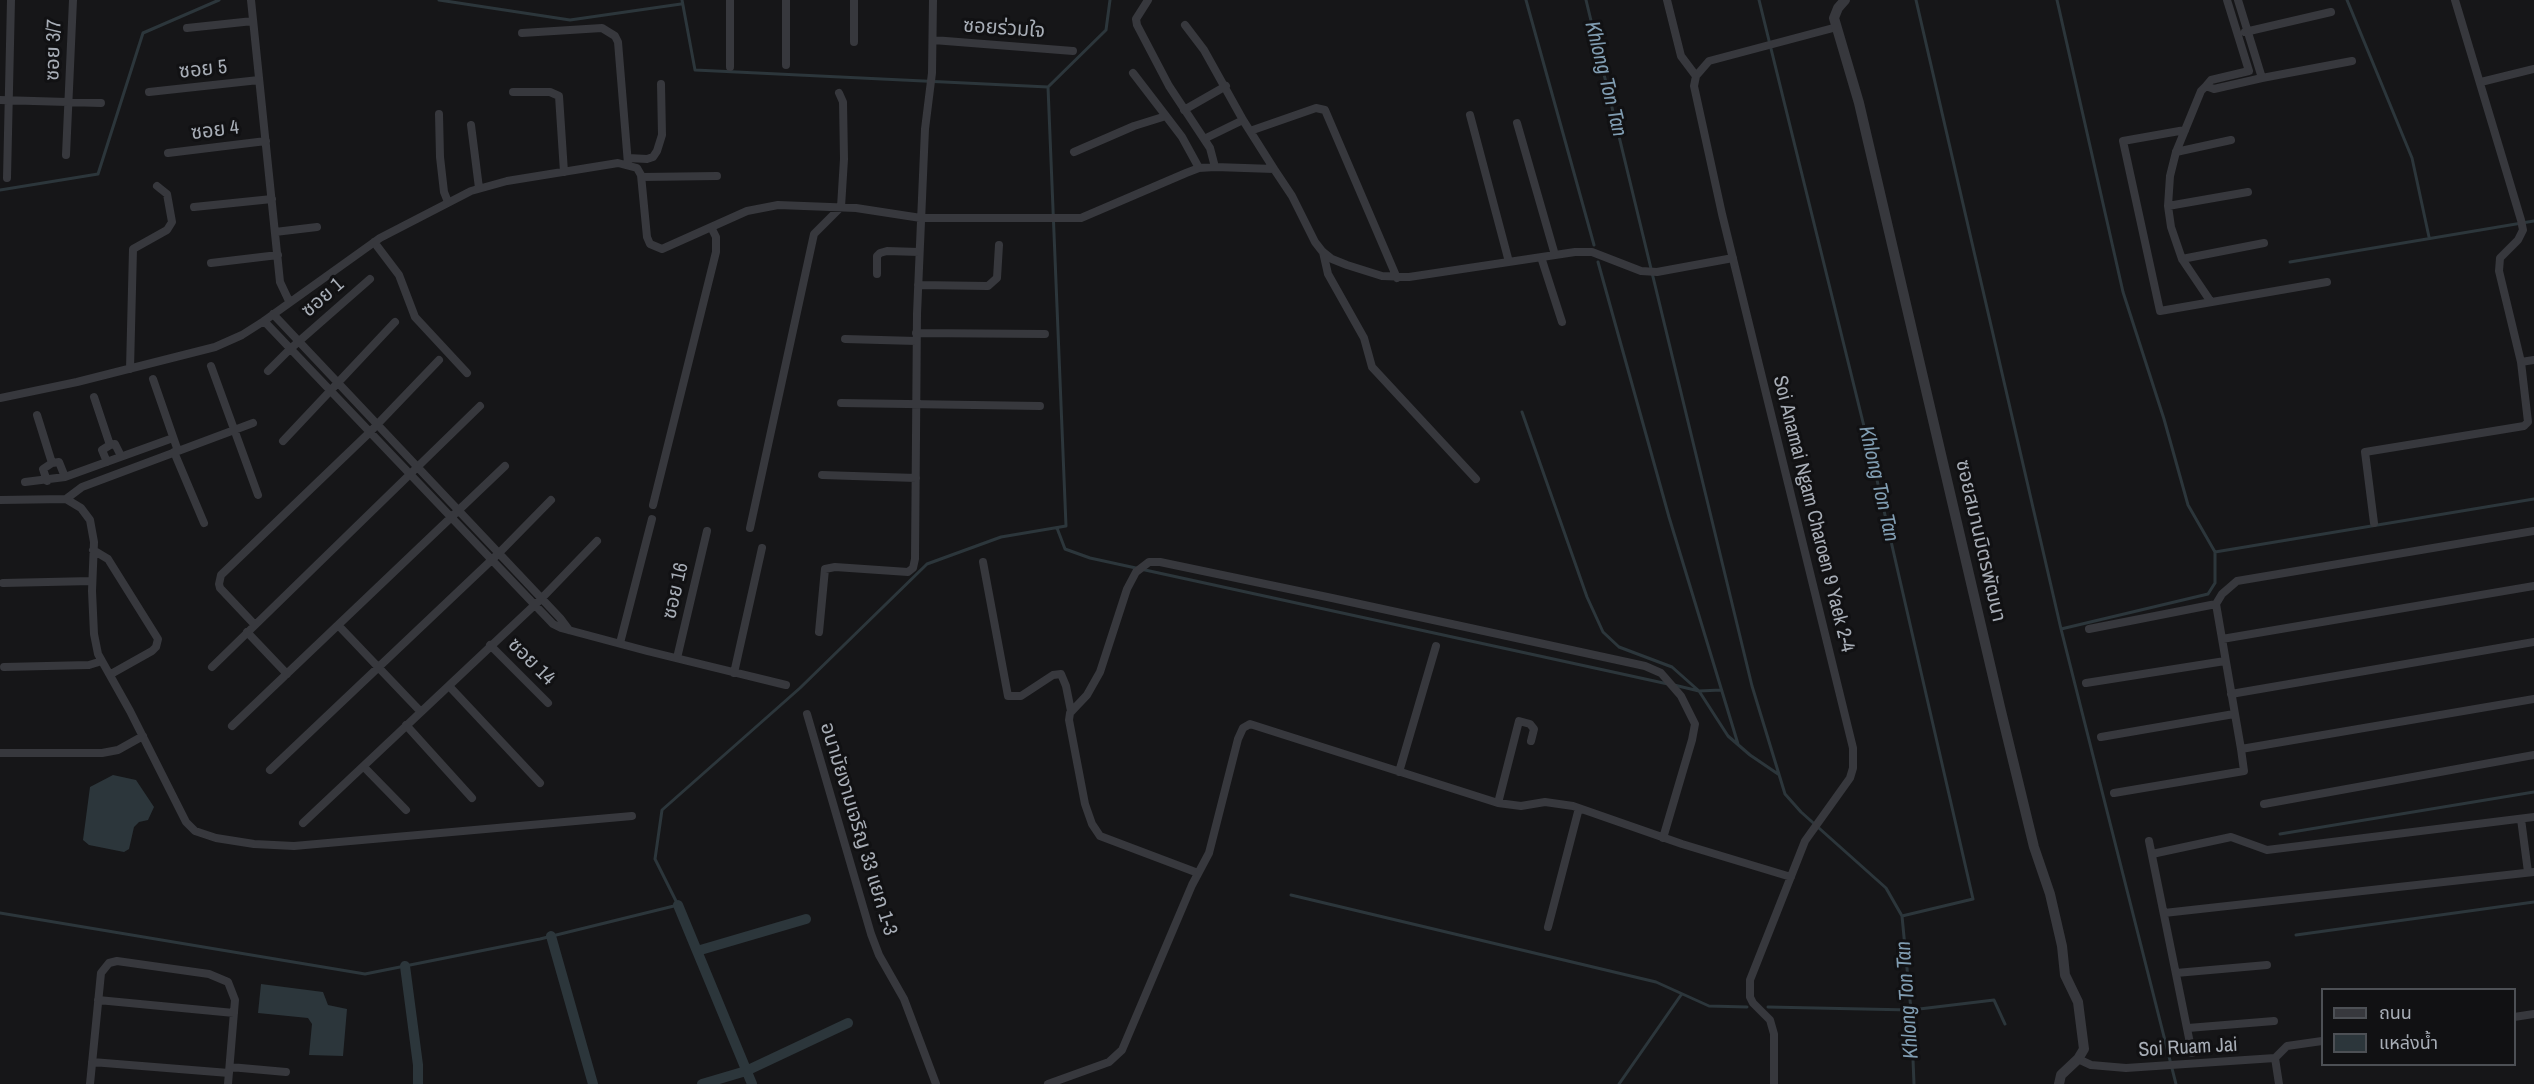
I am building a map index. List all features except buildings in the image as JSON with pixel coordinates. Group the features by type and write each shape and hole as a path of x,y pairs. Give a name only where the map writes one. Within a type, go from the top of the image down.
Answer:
{"street":[{"path":"7,178 4,100 11,0"},
{"name":"ซอย 3/7","path":"66,155 73,0"},
{"path":"251,0 280,282 289,301"},
{"path":"730,0 730,67"},
{"path":"786,0 786,65"},
{"path":"854,0 854,42"},
{"path":"819,633 827,567 908,572 913,568 915,559 916,337 925,129 932,73 933,0"},
{"path":"1148,0 1138,14 1137,25 1184,110 1210,148 1215,167"},
{"path":"1667,0 1681,56 1696,76 1709,61 1837,27 1834,18 1838,8 1845,0"},
{"path":"2227,0 2252,80"},
{"path":"2238,0 2262,78"},
{"path":"2374,523 2365,452 2524,426 2528,422 2521,362 2499,271 2500,258 2518,240 2523,230 2455,0"},
{"path":"2237,33 2331,12"},
{"path":"187,28 253,21"},
{"path":"1185,25 1204,50 1243,120 1292,196 1315,242 1332,259 1397,278 1575,252 1592,252 1645,272 1657,272 1733,258"},
{"name":"ซอยสมานมิตรพัฒนา","path":"1837,27 1874,166 2034,847 2053,906 2062,946 2065,975 2078,1002 2085,1045 2078,1059 2061,1075 2060,1084"},
{"path":"522,33 602,28 615,36 618,42 628,161 637,168 642,177 650,244 662,249 669,248 747,211 764,206 841,207 921,218 1057,220 1082,218 1199,168 1274,169"},
{"name":"ซอยร่วมใจ","path":"933,40 1073,51"},
{"path":"2206,86 2214,89 2352,61"},
{"path":"2481,82 2534,69"},
{"path":"2211,302 2182,259 2171,227 2168,206 2170,176 2176,152 2201,91 2211,80 2249,71"},
{"path":"1133,73 1182,137 1199,168"},
{"name":"Soi Anamai Ngam Charoen 9 Yaek 2-4","path":"1696,76 1694,86 1733,258 1853,748 1853,768 1850,778 1813,829 1791,877 1748,987 1753,1003 1766,1015 1774,1034 1774,1084"},
{"name":"ซอย 5","path":"149,92 259,80"},
{"path":"0,398 215,347 264,321 374,242 448,202 480,188 653,157 662,135 661,84"},
{"path":"1184,110 1226,86"},
{"path":"513,92 550,92 559,96 564,172"},
{"path":"750,528 814,234 841,207 844,159 843,102 839,93"},
{"path":"4,100 101,103"},
{"path":"1250,131 1316,108 1325,110 1397,278"},
{"path":"439,114 440,157 444,192 448,202"},
{"path":"1074,152 1134,126 1166,116"},
{"path":"1470,116 1509,262"},
{"path":"1204,139 1243,120"},
{"path":"1517,123 1555,255"},
{"path":"471,124 480,188"},
{"path":"2185,130 2123,141 2160,311 2327,282"},
{"path":"2176,152 2231,140"},
{"name":"ซอย 4","path":"168,153 266,141"},
{"path":"642,177 717,176"},
{"path":"130,369 133,249 167,230 172,222 167,194 157,186"},
{"path":"2168,206 2248,192"},
{"path":"194,207 272,199"},
{"path":"275,231 317,227"},
{"path":"653,505 716,252 716,237 712,228"},
{"path":"374,242 399,274 415,317 467,373"},
{"path":"2182,259 2264,243"},
{"path":"918,285 988,286 997,278 999,245"},
{"path":"877,274 877,256 880,253 887,250 919,252"},
{"path":"1322,251 1328,274 1364,338 1372,367 1476,479"},
{"path":"211,263 278,255"},
{"path":"1541,258 1562,322"},
{"name":"ซอย 1","path":"268,371 370,279"},
{"path":"273,314 499,553 538,602"},
{"path":"264,321 490,560 564,622 569,630 786,685"},
{"path":"283,441 395,322"},
{"path":"845,339 1045,334"},
{"path":"254,624 220,588 221,575 369,433 439,360"},
{"path":"2521,362 2534,360"},
{"path":"211,366 258,495"},
{"path":"153,379 176,452 204,523"},
{"path":"94,397 110,445"},
{"path":"842,404 1040,406"},
{"path":"212,667 480,406"},
{"path":"37,415 52,463"},
{"path":"66,499 82,487 253,423"},
{"path":"26,482 65,477 173,438"},
{"path":"107,462 102,450 110,445 115,444 121,456"},
{"path":"47,481 43,469 52,463 59,462 65,477"},
{"path":"231,726 505,466"},
{"path":"822,475 916,478"},
{"path":"0,500 66,499 81,508 90,520 93,550 94,634 98,654 111,674 186,822 195,831 216,838 294,846 632,816"},
{"path":"270,770 499,553 551,500"},
{"path":"620,643 652,519"},
{"name":"ซอย 16","path":"677,658 707,531"},
{"path":"2115,793 2244,771 2216,604 2222,594 2237,581 2534,531"},
{"path":"303,823 538,602 597,541"},
{"path":"734,673 762,548"},
{"path":"93,550 108,559 159,643 152,651 111,674"},
{"path":"983,562 1008,696 1021,696 1053,675 1061,674 1066,686 1071,711 1069,720 1085,804 1092,825 1100,836 1198,873"},
{"path":"1071,711 1088,694 1100,672 1128,589 1136,572 1149,562 1160,562 1332,598 1645,666 1660,673 1681,696 1695,724 1663,838"},
{"path":"3,583 92,581"},
{"path":"2222,639 2534,586"},
{"path":"2089,629 2216,604"},
{"path":"338,625 421,712"},
{"path":"247,632 287,674"},
{"path":"2231,694 2534,642"},
{"name":"ซอย 14","path":"490,645 548,703"},
{"path":"1399,772 1436,646"},
{"path":"4,667 89,665 102,661"},
{"path":"2086,683 2225,661"},
{"path":"449,686 540,783"},
{"path":"2241,749 2534,699"},
{"name":"อนามัยงามเจริญ 33 แยก 1-3","path":"807,714 871,934 879,955 904,999 936,1084"},
{"path":"2101,737 2234,714"},
{"path":"1498,803 1519,721 1530,724 1534,729 1531,741"},
{"path":"1048,1084 1108,1062 1122,1050 1198,873 1209,853 1238,739 1243,728 1250,724 1498,803 1521,806 1545,802 1579,808 1663,838 1791,877"},
{"path":"406,725 472,798"},
{"path":"0,753 102,753 118,750 143,736"},
{"path":"2264,804 2534,755"},
{"path":"364,767 406,810"},
{"path":"1548,927 1579,808"},
{"path":"2152,854 2231,837 2267,850 2534,817"},
{"path":"2164,913 2531,872 2521,819"},
{"path":"2149,841 2192,1053"},
{"path":"90,1084 103,967 117,961 221,977 228,982 235,1000 228,1084"},
{"path":"2176,973 2267,965"},
{"path":"98,1000 234,1013"},
{"path":"2516,1017 2534,1014"},
{"path":"2188,1028 2274,1021"},
{"path":"2279,1084 2274,1058 2288,1046 2321,1041"},
{"name":"Soi Ruam Jai","path":"2078,1059 2101,1066 2150,1066 2274,1058"},
{"path":"92,1062 286,1072"}],"water":[{"path":"113,775 136,780 154,807 148,820 139,822 134,827 129,849 124,852 89,845 83,840 90,787"},
{"path":"261,984 323,992 328,1005 347,1009 343,1056 309,1055 312,1024 308,1018 258,1013"}],"waterway":[{"path":"0,190 98,174 143,33 219,0"},
{"path":"439,0 570,20 681,4"},
{"path":"682,0 695,70 1048,87 1106,30 1110,0"},
{"path":"1526,0 1594,245"},
{"name":"Khlong Ton Tan","path":"1586,0 1752,686 1785,794 1801,812 1886,888 1902,916"},
{"name":"Khlong Ton Tan","path":"1759,0 1874,467 1973,899 1902,916 1911,1010 1914,1084"},
{"path":"1916,0 2061,629 2176,1084"},
{"path":"2057,0 2123,292 2164,419 2188,505 2215,552 2215,583 2208,594 2061,629"},
{"path":"2347,0 2412,158 2429,237"},
{"path":"0,913 365,974 540,939 678,905 655,859 662,810 800,688 927,564 1001,537 1066,526 1048,87"},
{"path":"2290,262 2534,221"},
{"path":"1598,262 1669,517 1738,744"},
{"path":"1522,412 1587,597 1603,632 1619,647 1672,667 1699,691 1728,736 1750,755 1778,774"},
{"path":"2215,552 2534,499"},
{"path":"1057,528 1065,549 1090,558 1668,684"},
{"path":"1674,685 1699,691 1721,690"},
{"path":"2280,834 2534,792"},
{"path":"1291,895 1656,982 1709,1006 1747,1007"},
{"path":"2296,935 2534,902"},
{"path":"678,905 752,1084"},
{"path":"697,951 806,919"},
{"path":"551,936 593,1084"},
{"path":"405,966 418,1065 418,1084"},
{"path":"1619,1084 1681,995"},
{"path":"1768,1007 1911,1010 1994,1000 2005,1024"},
{"path":"702,1084 746,1071 848,1023"}]}
